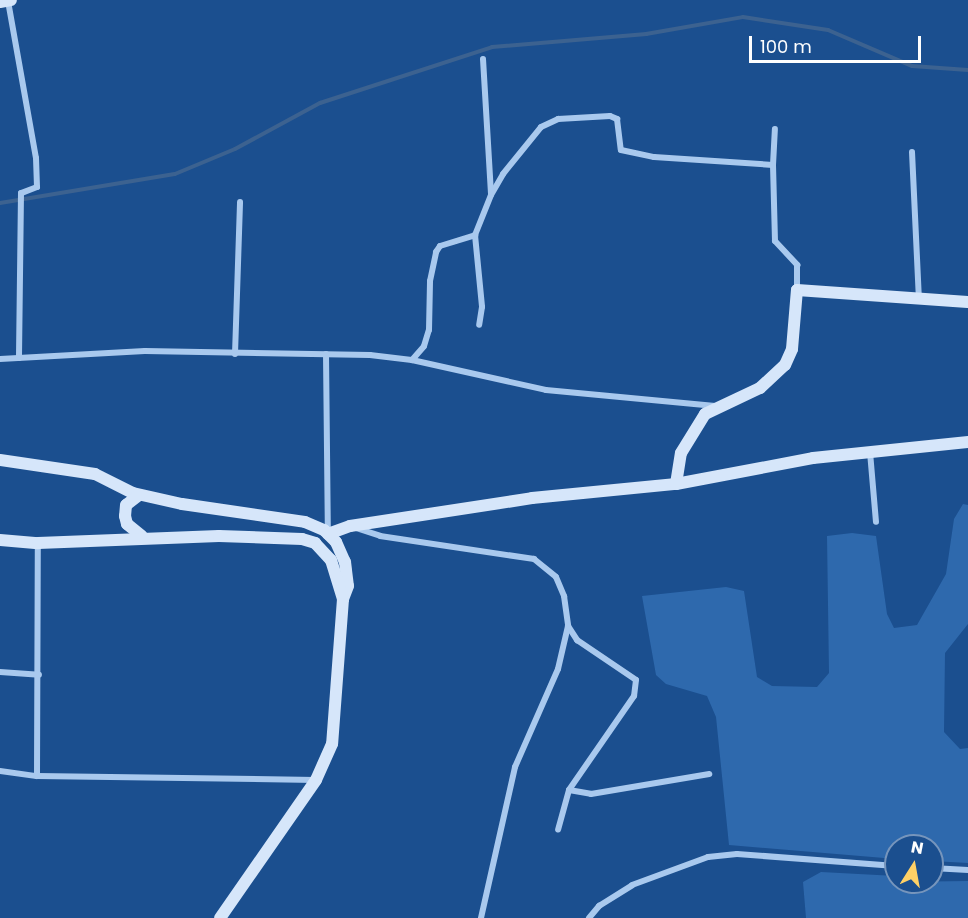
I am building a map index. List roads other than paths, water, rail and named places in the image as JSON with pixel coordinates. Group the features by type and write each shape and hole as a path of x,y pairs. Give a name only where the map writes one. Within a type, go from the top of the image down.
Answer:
{"main road":[{"path":"0,2 9,0"},
{"path":"676,484 687,438 705,414 716,406 760,388 785,365 792,350 796,290 968,302"},
{"path":"328,534 350,526 532,498 676,484 813,458 968,442"},
{"path":"0,460 95,474 139,495 305,522 328,534 345,562 348,586 343,599 332,744 316,780 225,916"},
{"path":"139,495 126,505 125,516 127,524 142,536"},
{"path":"0,540 38,543 142,536 302,539 315,543 331,560 343,599"}],"street":[{"path":"9,0 36,158 37,188 21,193 19,358"},
{"path":"483,58 491,195"},
{"path":"479,325 482,308 475,235 491,195 542,127 558,119 586,115 617,119 621,150 686,162 748,161 773,165"},
{"path":"775,129 773,165 775,241 796,265 796,290"},
{"path":"912,152 920,299"},
{"path":"235,354 240,202"},
{"path":"412,360 424,346 429,330 435,252 440,246 475,235"},
{"path":"0,359 145,351 326,354 412,360 546,390 716,406"},
{"path":"326,354 328,534"},
{"path":"870,452 876,522"},
{"path":"350,526 380,536 534,559 556,577 564,596 568,626 558,669 515,767 481,918"},
{"path":"37,777 38,543"},
{"path":"558,830 569,790 634,696 636,680 577,640 568,626"},
{"path":"0,672 39,675"},
{"path":"0,771 37,777 316,780"},
{"path":"569,790 591,795 709,774"},
{"path":"589,918 599,906 632,885 708,856 737,854 884,865"},
{"path":"944,869 968,870"}],"waterway":[{"path":"0,203 175,174 235,149 320,103 492,47 646,34 743,17 828,30 912,66 968,70"}]}
